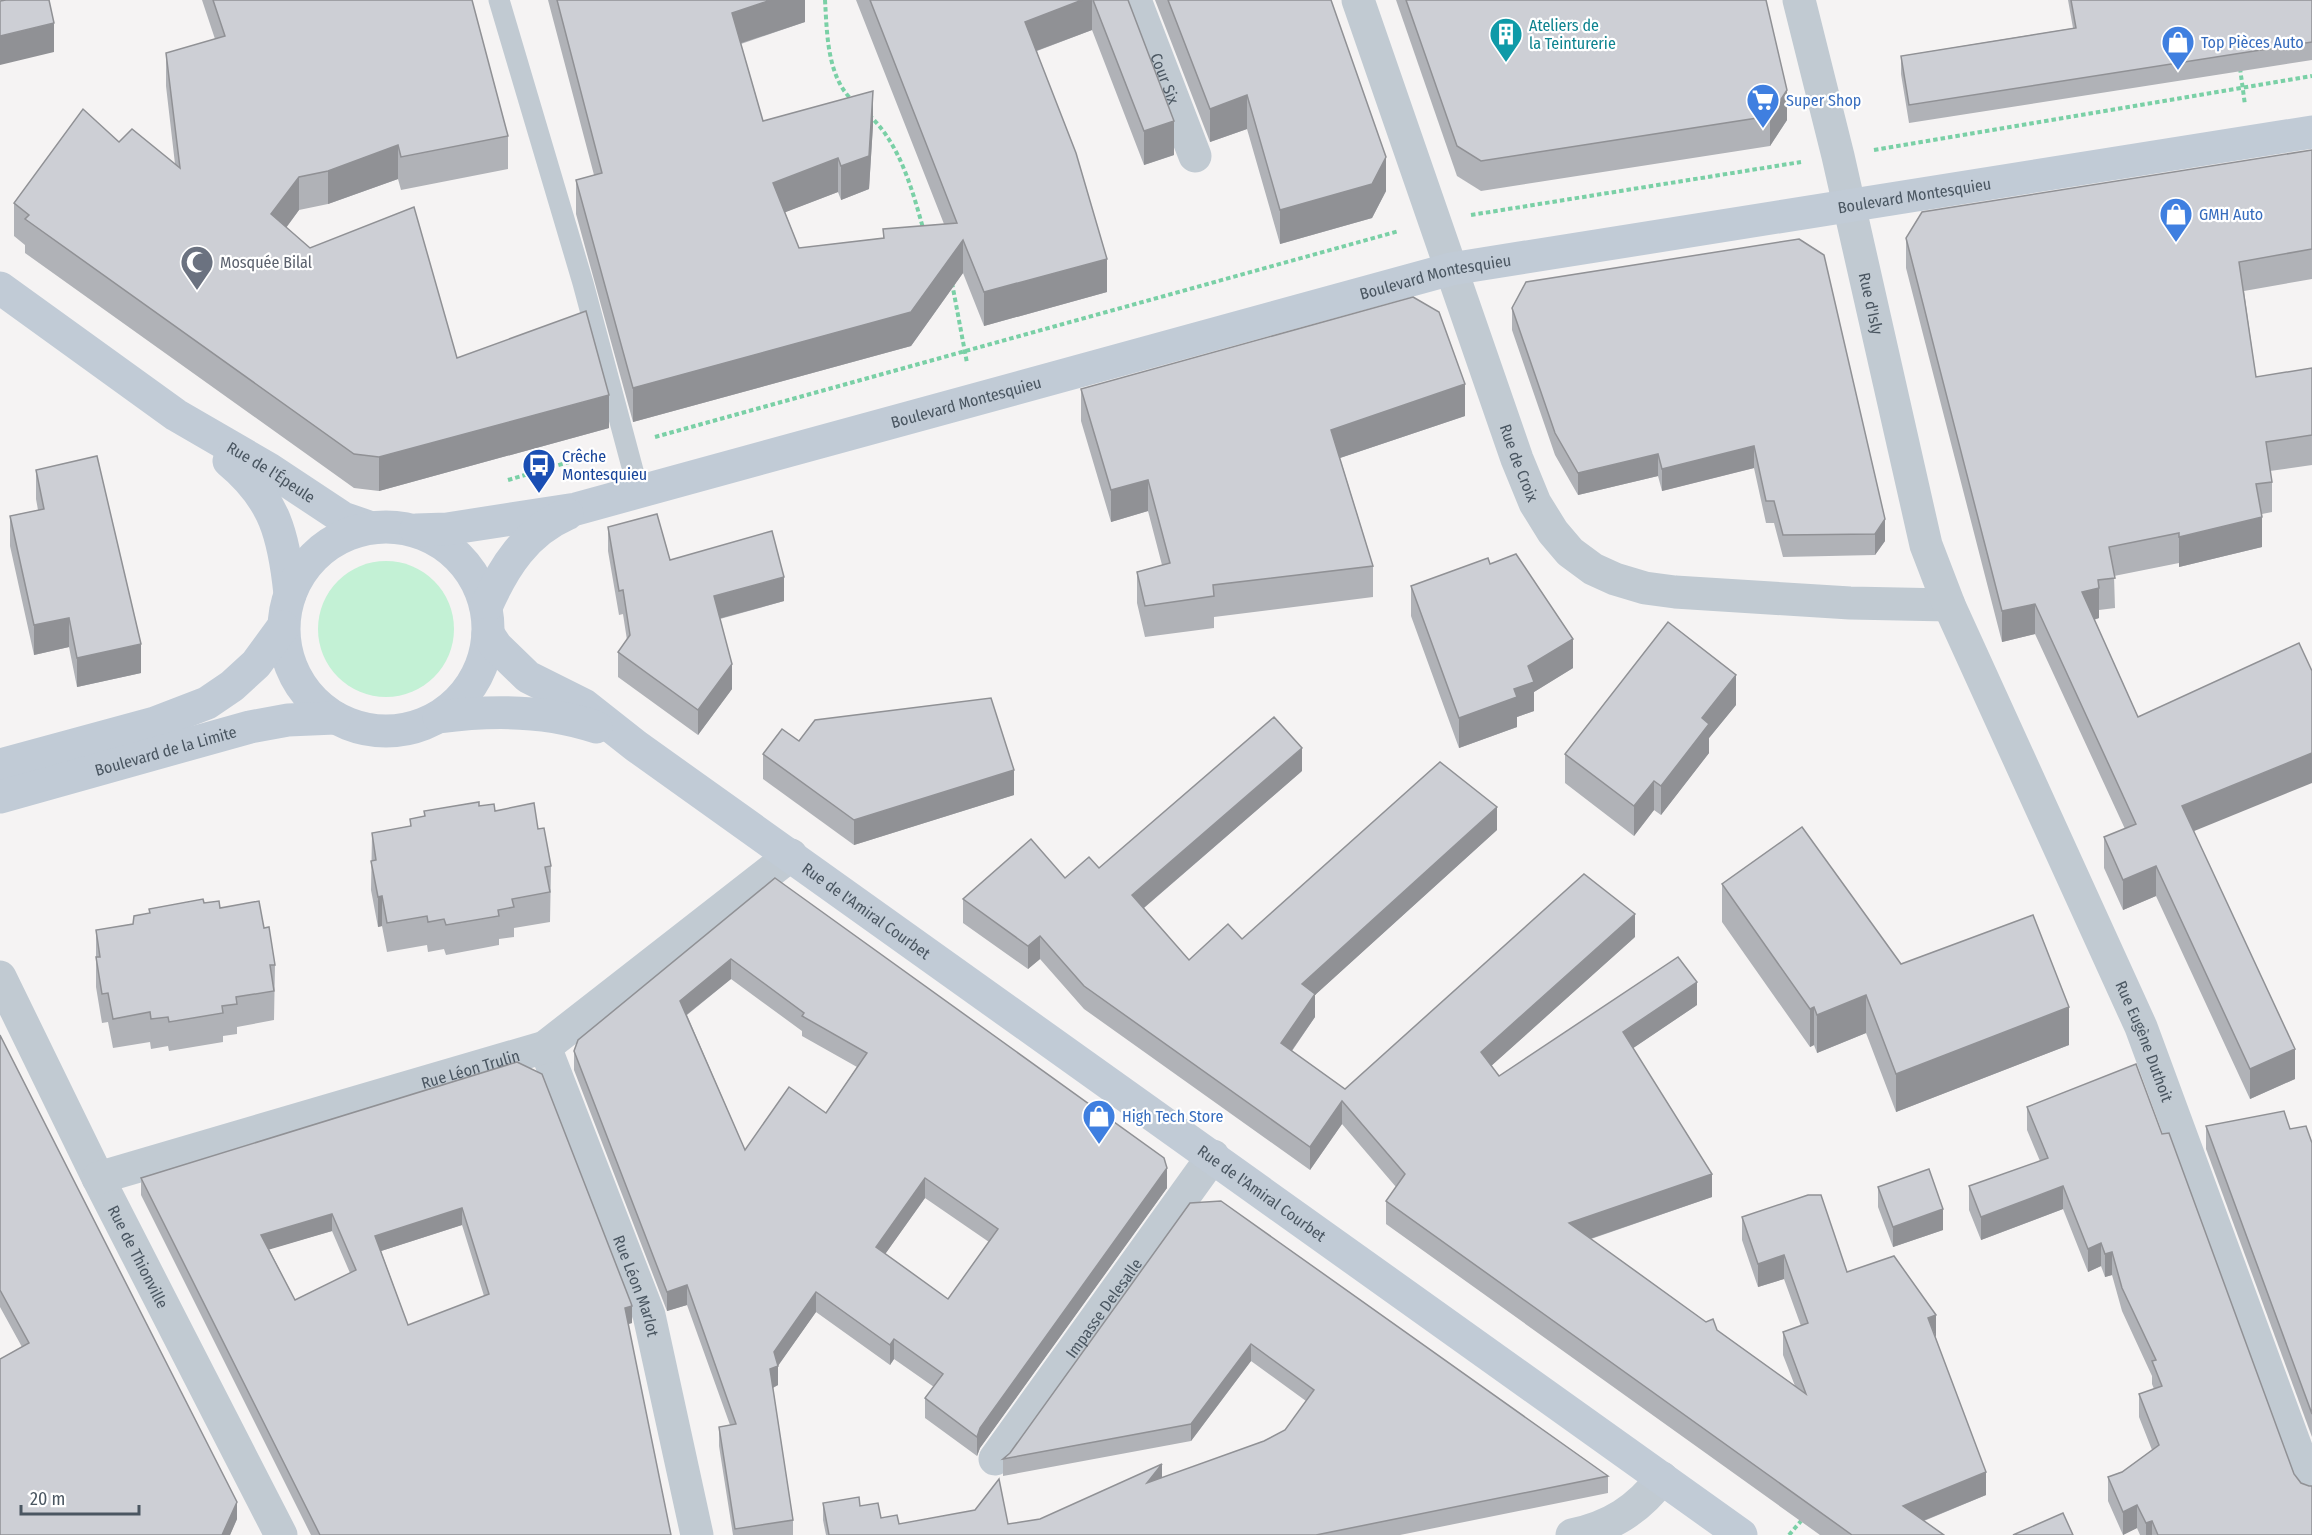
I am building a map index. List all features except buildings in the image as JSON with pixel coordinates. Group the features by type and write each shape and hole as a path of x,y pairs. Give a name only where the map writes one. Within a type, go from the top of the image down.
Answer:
{"main road":[{"name":"Boulevard Montesquieu","path":"416,530 447,529 576,509 1451,269 2312,132"},
{"name":"Rue de l'Épeule","path":"0,288 176,415 248,477 268,502 284,547 290,594"},
{"name":"Rue de l'Épeule","path":"176,415 269,470 343,518 369,527"},
{"name":"Boulevard Montesquieu","path":"487,620 505,568 524,544 550,522 576,509"},
{"path":"393,526 416,530 441,542 462,559 477,581 487,620 484,658 474,682 459,701 439,717 411,728 393,731 357,728 335,718 316,704 300,685 286,651 283,627 290,594 302,570 321,550 344,536 369,527 393,526"},
{"name":"Rue de l'Amiral Courbet","path":"487,620 496,646 528,677 584,705 636,746 1741,1535"},
{"name":"Boulevard de la Limite","path":"0,765 155,723 207,703 232,686 256,664 283,627"},
{"name":"Rue de l'Amiral Courbet","path":"439,717 486,713 565,718 599,728 636,746"},
{"name":"Boulevard de la Limite","path":"0,796 250,727 288,720 335,718"}],"street":[{"name":"Cour Six","path":"1135,0 1195,156"},
{"name":"Rue de Croix","path":"1358,0 1517,459 1535,503 1552,532 1570,552 1593,569 1645,588 1850,603 1949,605"},
{"name":"Rue d'Isly","path":"1799,0 1926,545 1949,605"},
{"name":"Rue Eugène Duthoit","path":"1949,605 2138,1018 2312,1491"},
{"name":"Rue Léon Trulin","path":"98,1178 545,1047 791,855"},
{"name":"Rue de Thionville","path":"0,976 98,1178 279,1534"},
{"name":"Rue Léon Marlot","path":"545,1047 650,1316 697,1535"},
{"name":"Impasse Delesalle","path":"995,1459 1213,1156"},
{"path":"1584,1534 1618,1520 1649,1494 1662,1478"}],"lane":[{"path":"499,0 583,283 639,493"}],"path":[{"path":"825,0 828,46 842,90 857,105"},
{"path":"2240,66 2250,142"},
{"path":"865,112 881,126 908,177 926,236"},
{"path":"949,278 955,288 973,400"},
{"path":"1789,1535 1801,1521"}],"green space":[{"path":"386,561 412,567 434,581 448,603 454,629 448,655 434,677 412,691 386,697 360,691 338,677 324,655 318,629 324,603 338,581 360,567"}],"place":[{"name":"Ateliers de la Teinturerie","path":"1506,63"},
{"name":"Top Pièces Auto","path":"2178,71"},
{"name":"Super Shop","path":"1763,129"},
{"name":"GMH Auto","path":"2176,243"},
{"name":"Mosquée Bilal","path":"197,291"},
{"name":"Crêche Montesquieu","path":"539,494"},
{"name":"High Tech Store","path":"1099,1145"}]}
